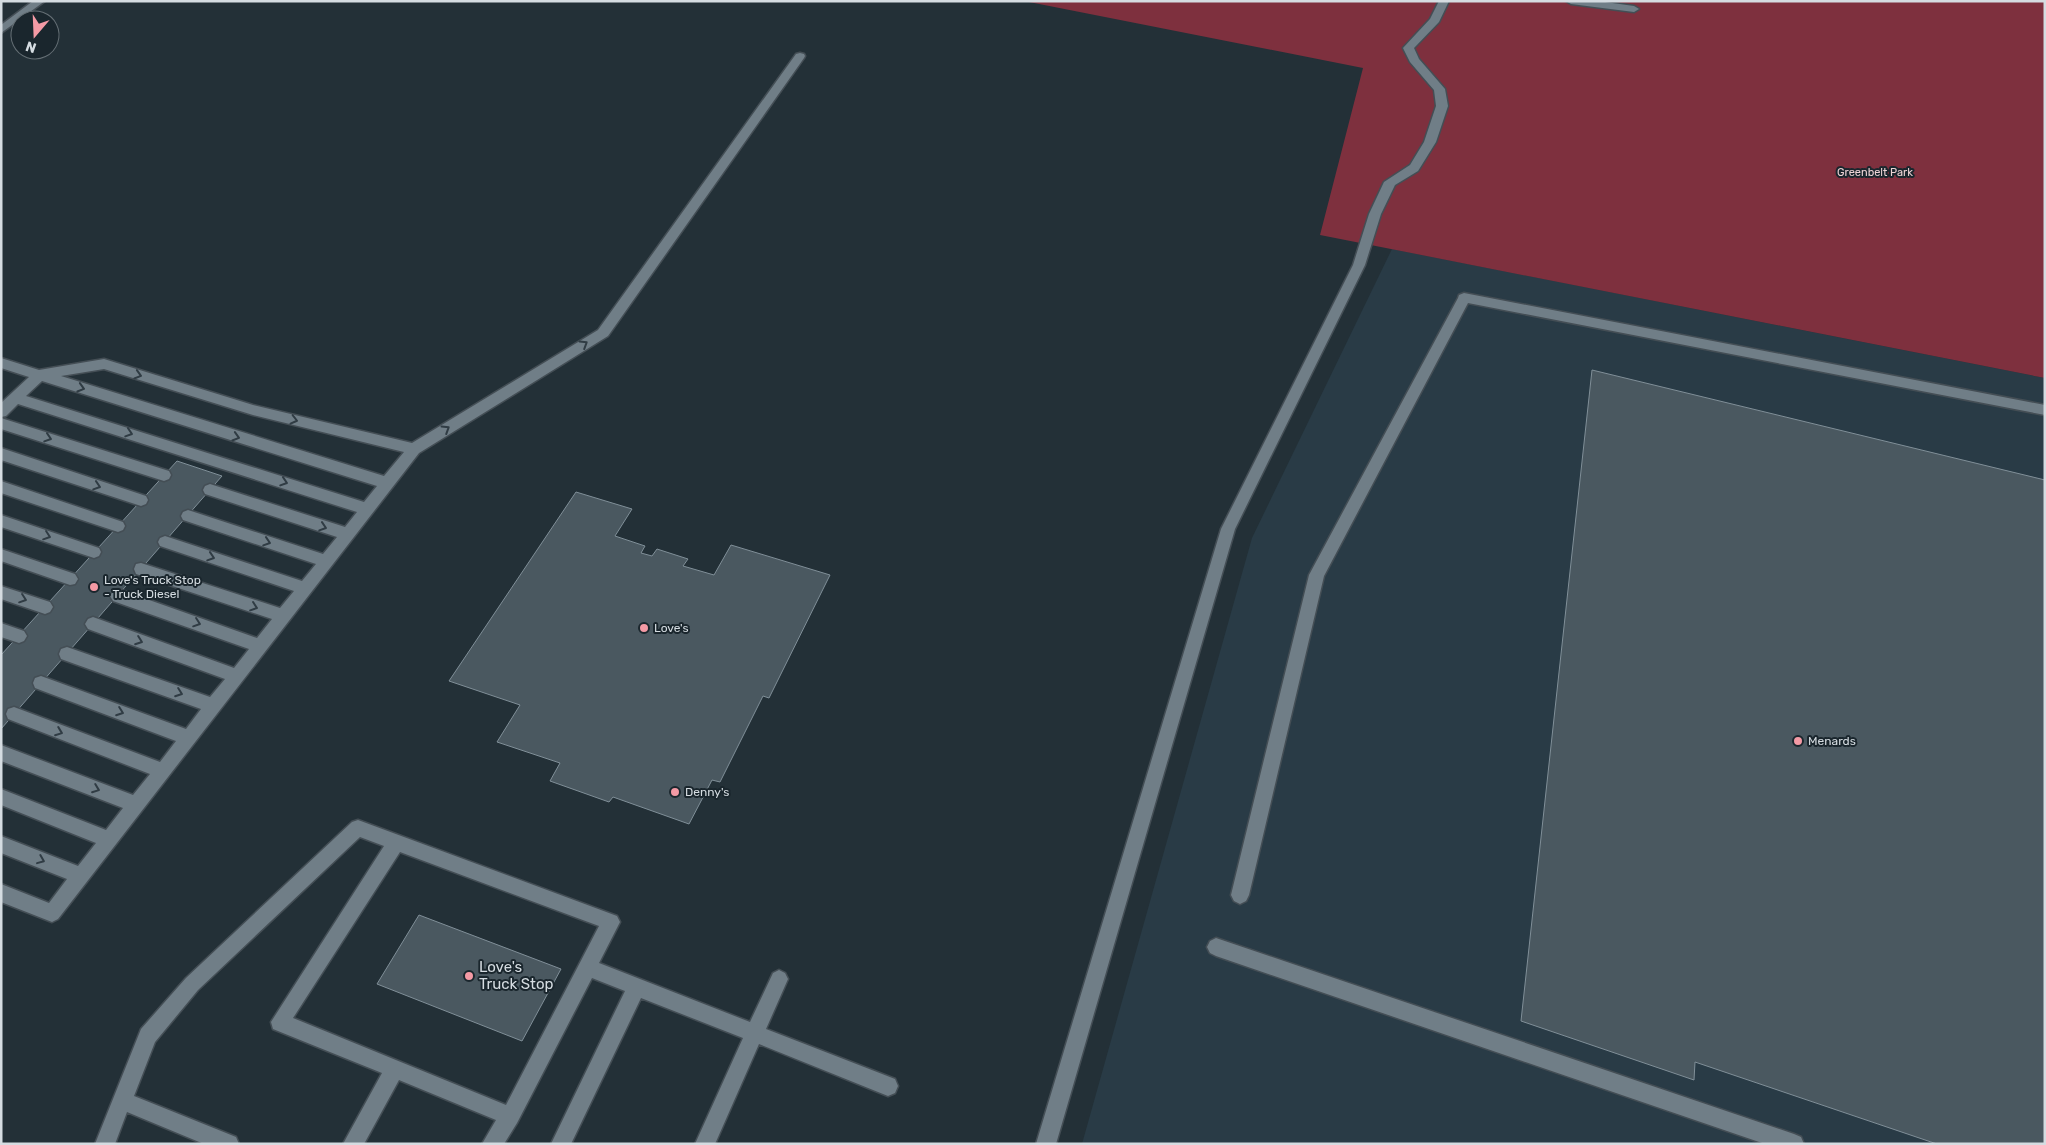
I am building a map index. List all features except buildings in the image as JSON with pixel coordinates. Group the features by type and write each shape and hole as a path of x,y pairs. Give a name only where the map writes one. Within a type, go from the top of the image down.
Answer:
{"lane":[{"path":"1,30 40,1"},
{"path":"1046,1144 1228,529 1360,265 1375,214 1390,182 1414,168 1430,142 1442,106 1439,89 1414,60 1408,48 1435,20 1444,1"},
{"path":"1570,1 1634,9"},
{"path":"1,892 52,913 414,449 603,333 800,56"},
{"path":"1240,895 1317,575 1464,298 2045,410"},
{"path":"1,363 387,483"},
{"path":"1,412 39,376 104,364 253,410 414,449"},
{"path":"16,398 367,509"},
{"path":"1,423 164,475"},
{"path":"1,454 142,500"},
{"path":"1,487 118,526"},
{"path":"210,490 347,534"},
{"path":"188,516 326,561"},
{"path":"1,521 94,552"},
{"path":"165,542 305,588"},
{"path":"1,555 70,579"},
{"path":"142,569 283,616"},
{"path":"1,592 45,607"},
{"path":"118,596 261,646"},
{"path":"93,624 237,676"},
{"path":"1,630 19,636"},
{"path":"67,654 214,706"},
{"path":"41,683 189,738"},
{"path":"14,714 163,771"},
{"path":"1,753 136,805"},
{"path":"1,798 109,840"},
{"path":"105,1144 148,1036 198,978 358,828 611,922 510,1116 492,1144"},
{"path":"396,842 280,1022 510,1116"},
{"path":"1,844 81,876"},
{"path":"1216,947 1794,1144"},
{"path":"587,967 888,1086"},
{"path":"705,1144 778,978"},
{"path":"561,1144 637,987"},
{"path":"353,1144 396,1069"},
{"path":"123,1100 229,1144"}],"shaded area":[{"path":"1392,249 2045,378 2045,1144 1082,1144 1252,538"}],"green space":[{"name":"Greenbelt Park","path":"1024,1 2045,1 2045,378 1320,235 1363,68"}],"place":[{"name":"Love's Truck Stop - Truck Diesel","path":"94,587"},
{"name":"Love's","path":"644,628"},
{"name":"Menards","path":"1798,741"},
{"name":"Denny's","path":"675,792"},
{"name":"Love's Truck Stop","path":"469,976"}]}
